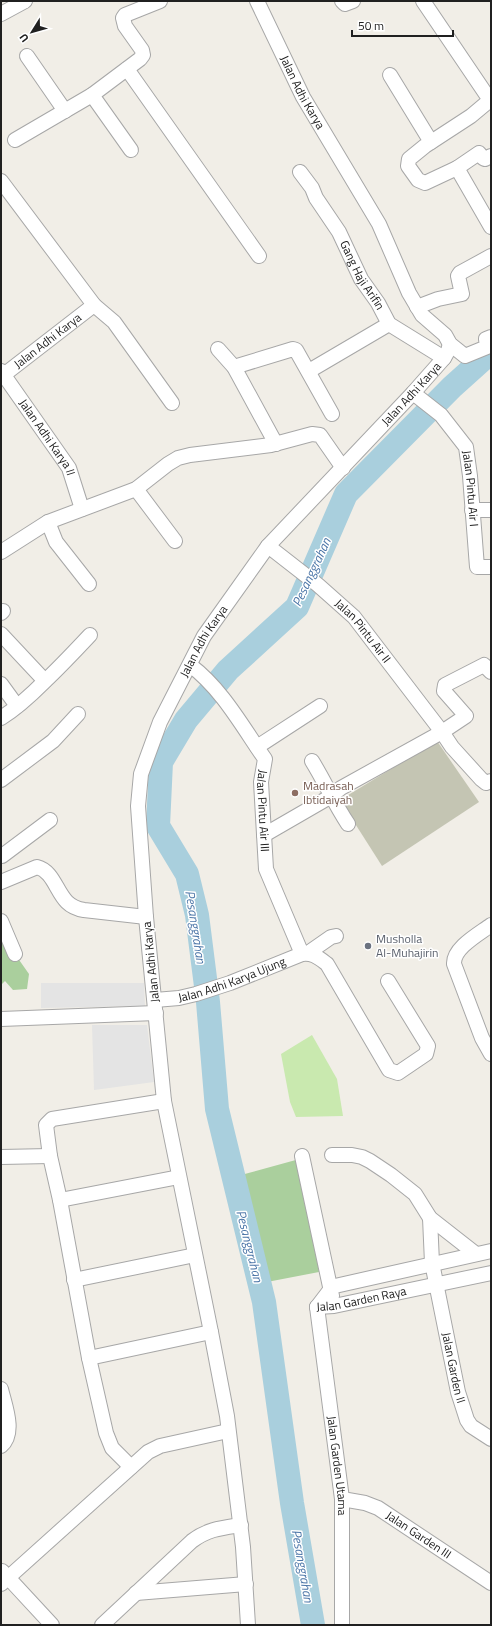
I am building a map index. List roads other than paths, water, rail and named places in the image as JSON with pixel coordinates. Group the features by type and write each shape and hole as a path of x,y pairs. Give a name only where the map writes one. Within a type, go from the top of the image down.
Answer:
{"street":[{"path":"1,14 25,1"},
{"path":"15,140 92,95 140,59 143,55 142,50 125,26 123,18 125,15 160,1"},
{"name":"Jalan Adhi Karya","path":"257,1 302,97 379,224 400,274 417,307 429,322 445,335 450,344 465,356 487,347 486,339 491,337"},
{"path":"342,1 346,4 353,1"},
{"path":"423,1 491,100 471,116 431,142 409,159 408,163 418,180 425,183 457,168 479,153 485,159 491,156"},
{"path":"27,56 65,111"},
{"path":"127,69 259,256"},
{"path":"390,75 431,142"},
{"path":"92,95 131,150"},
{"path":"457,168 490,221"},
{"name":"Gang Haji Arifin","path":"300,172 312,188 316,198 339,232 360,279 378,303 389,324 444,358"},
{"path":"1,181 94,305 114,322 172,403"},
{"path":"417,307 438,299 462,294 461,282 458,276 460,273 491,256"},
{"name":"Jalan Adhi Karya","path":"2,374 94,305"},
{"path":"309,371 389,324"},
{"name":"Jalan Adhi Karya","path":"248,1625 241,1525 228,1431 211,1332 164,1101 146,916 138,806 139,785 160,722 195,668 204,636 268,546 413,393 444,358 450,344"},
{"path":"218,349 234,367 276,444"},
{"path":"234,367 293,349 298,351 332,414"},
{"name":"Jalan Adhi Karya II","path":"2,374 69,468 82,509"},
{"name":"Jalan Pintu Air I","path":"413,393 441,415 466,447 470,476 477,567 491,567"},
{"path":"1,552 48,522 136,489 168,464 178,458 190,455 276,444 312,434 320,435 343,468"},
{"path":"136,489 175,541"},
{"path":"472,510 491,510"},
{"path":"48,522 56,542 89,584"},
{"name":"Jalan Pintu Air II","path":"268,546 318,584 354,617 471,770 486,782 491,781"},
{"path":"1,634 45,681"},
{"path":"1,718 45,681 90,635"},
{"path":"264,835 341,788 442,732 466,716 444,691 445,685 484,665 491,672"},
{"name":"Jalan Pintu Air III","path":"195,668 219,692 265,759 261,782 266,869 305,953"},
{"path":"1,684 17,706"},
{"path":"256,747 320,706"},
{"path":"1,780 53,741 78,714"},
{"path":"312,761 326,784 330,796 348,824"},
{"path":"15,875 2,855 50,820"},
{"path":"1,882 37,867 42,868 46,871 67,902 75,908 146,916"},
{"path":"1,922 15,954"},
{"path":"490,1053 482,1038 467,1000 454,964 454,959 459,949 491,925"},
{"name":"Jalan Adhi Karya Ujung","path":"1,1019 155,1007 216,987 305,953 331,937 336,936"},
{"path":"305,953 319,958 327,964 389,1070 398,1073 426,1054 428,1046 388,981"},
{"path":"131,1466 112,1448 106,1433 89,1358 60,1200 50,1156 46,1127 47,1123 52,1119 164,1101"},
{"path":"332,1155 352,1155 370,1161 391,1175 415,1194 430,1218 476,1254"},
{"path":"1,1156 50,1156"},
{"path":"302,1156 334,1306"},
{"path":"60,1200 179,1177"},
{"path":"430,1218 432,1264 436,1285"},
{"name":"Jalan Garden Raya","path":"317,1307 330,1290 340,1284 491,1250"},
{"path":"74,1280 195,1255"},
{"name":"Jalan Garden Raya","path":"317,1307 334,1306 491,1273"},
{"name":"Jalan Garden II","path":"436,1285 458,1392 466,1420 471,1426 491,1439"},
{"name":"Jalan Garden Utama","path":"317,1307 342,1499 342,1625"},
{"path":"89,1358 211,1332"},
{"path":"1,1389 3,1412 8,1436 1,1446"},
{"path":"52,1625 3,1577 131,1466 154,1448 228,1431"},
{"name":"Jalan Garden III","path":"342,1499 365,1503 378,1508 491,1583"},
{"path":"102,1625 192,1541 211,1529 241,1525"},
{"path":"136,1594 246,1584"}],"waterway":[{"name":"Pesanggrahan","path":"313,1625 292,1503 264,1302 217,1109 208,1002 197,915 187,874 158,826 161,762 186,720 228,670 297,607 346,494 452,387 491,352"}],"place":[{"name":"Madrasah Ibtidaiyah","path":"295,793"},
{"name":"Musholla Al-Muhajirin","path":"368,946"}]}
